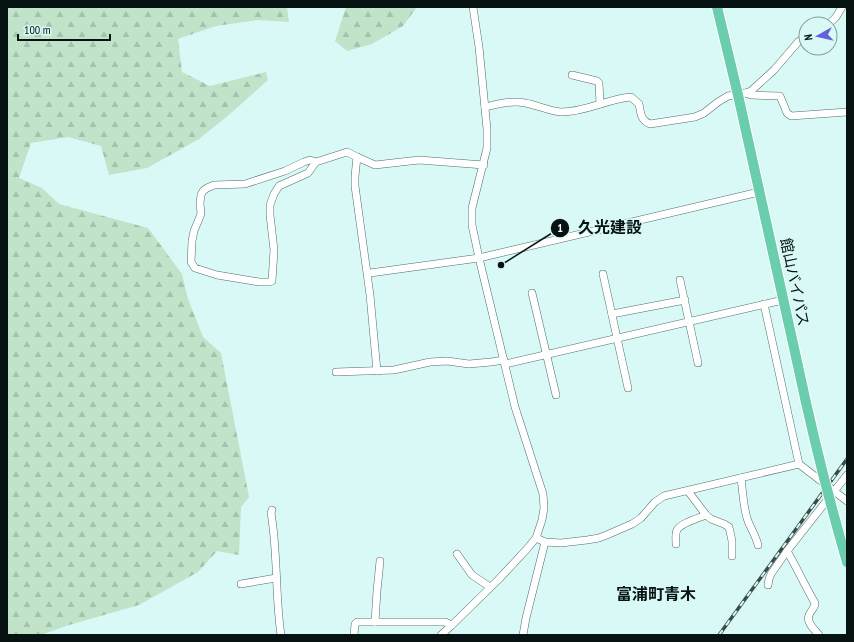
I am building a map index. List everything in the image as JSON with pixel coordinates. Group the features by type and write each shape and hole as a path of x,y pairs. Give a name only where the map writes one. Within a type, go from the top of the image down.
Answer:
{"highway":[{"name":"館山バイパス","path":"718,10 742,94 760,192 783,300 822,471 847,562"}],"street":[{"path":"441,635 490,587 536,538 544,508 542,494 515,407 472,225 472,208 484,165 487,148 485,107 473,7"},
{"path":"837,16 842,7"},
{"path":"485,107 514,102 525,103 560,112 591,107 622,98 631,97 639,104 641,117 645,122 650,124 695,117 704,113 728,96 751,91 774,70 798,42"},
{"path":"572,75 597,81 599,83 600,104"},
{"path":"742,94 780,96 787,113 790,116 847,112"},
{"path":"316,162 310,160 285,171 245,184 214,185 203,191 200,203 202,214 194,231 192,241 191,262 195,268 217,275 259,282 272,281 274,250 270,205 274,194 279,186 308,173 316,162 347,152 375,165 419,160 484,165"},
{"path":"357,157 355,186 370,295 376,371"},
{"path":"370,273 479,258 760,192"},
{"path":"603,274 628,388"},
{"path":"680,280 698,363"},
{"path":"532,293 556,395"},
{"path":"612,314 685,300"},
{"path":"336,372 394,370 430,362 447,361 469,364 504,362 547,354 783,300"},
{"path":"764,304 799,464 847,501"},
{"path":"536,538 545,542 560,543 587,540 609,534 632,524 641,518 655,502 664,496 799,464"},
{"path":"768,585 771,574 787,551 847,475"},
{"path":"741,478 743,501 748,521 758,544"},
{"path":"688,491 706,515 711,519 729,527 732,541 732,556"},
{"path":"272,510 271,513 281,635"},
{"path":"676,544 676,532 679,528 684,524 706,515"},
{"path":"523,635 545,542"},
{"path":"787,551 815,603 815,606 809,616 809,620 811,626 819,635"},
{"path":"457,554 472,575 490,587"},
{"path":"375,622 380,561"},
{"path":"241,584 276,578"},
{"path":"354,635 355,624 357,622 445,622 452,625"}],"green space":[{"path":"7,7 287,7 289,22 258,20 216,26 178,39 182,72 210,86 266,72 268,80 199,139 147,168 109,175 101,146 68,137 31,143 19,178 42,188 59,204 148,228 182,274 188,299 203,337 221,353 249,497 241,507 239,555 217,551 198,572 139,605 69,625 41,635 7,635"},
{"path":"346,7 417,7 403,26 372,44 347,51 335,41"}],"railway":[{"path":"719,635 847,459"}],"place":[{"name":"久光建設","path":"501,265"}],"district":[{"name":"富浦町青木","path":"656,594"}]}
